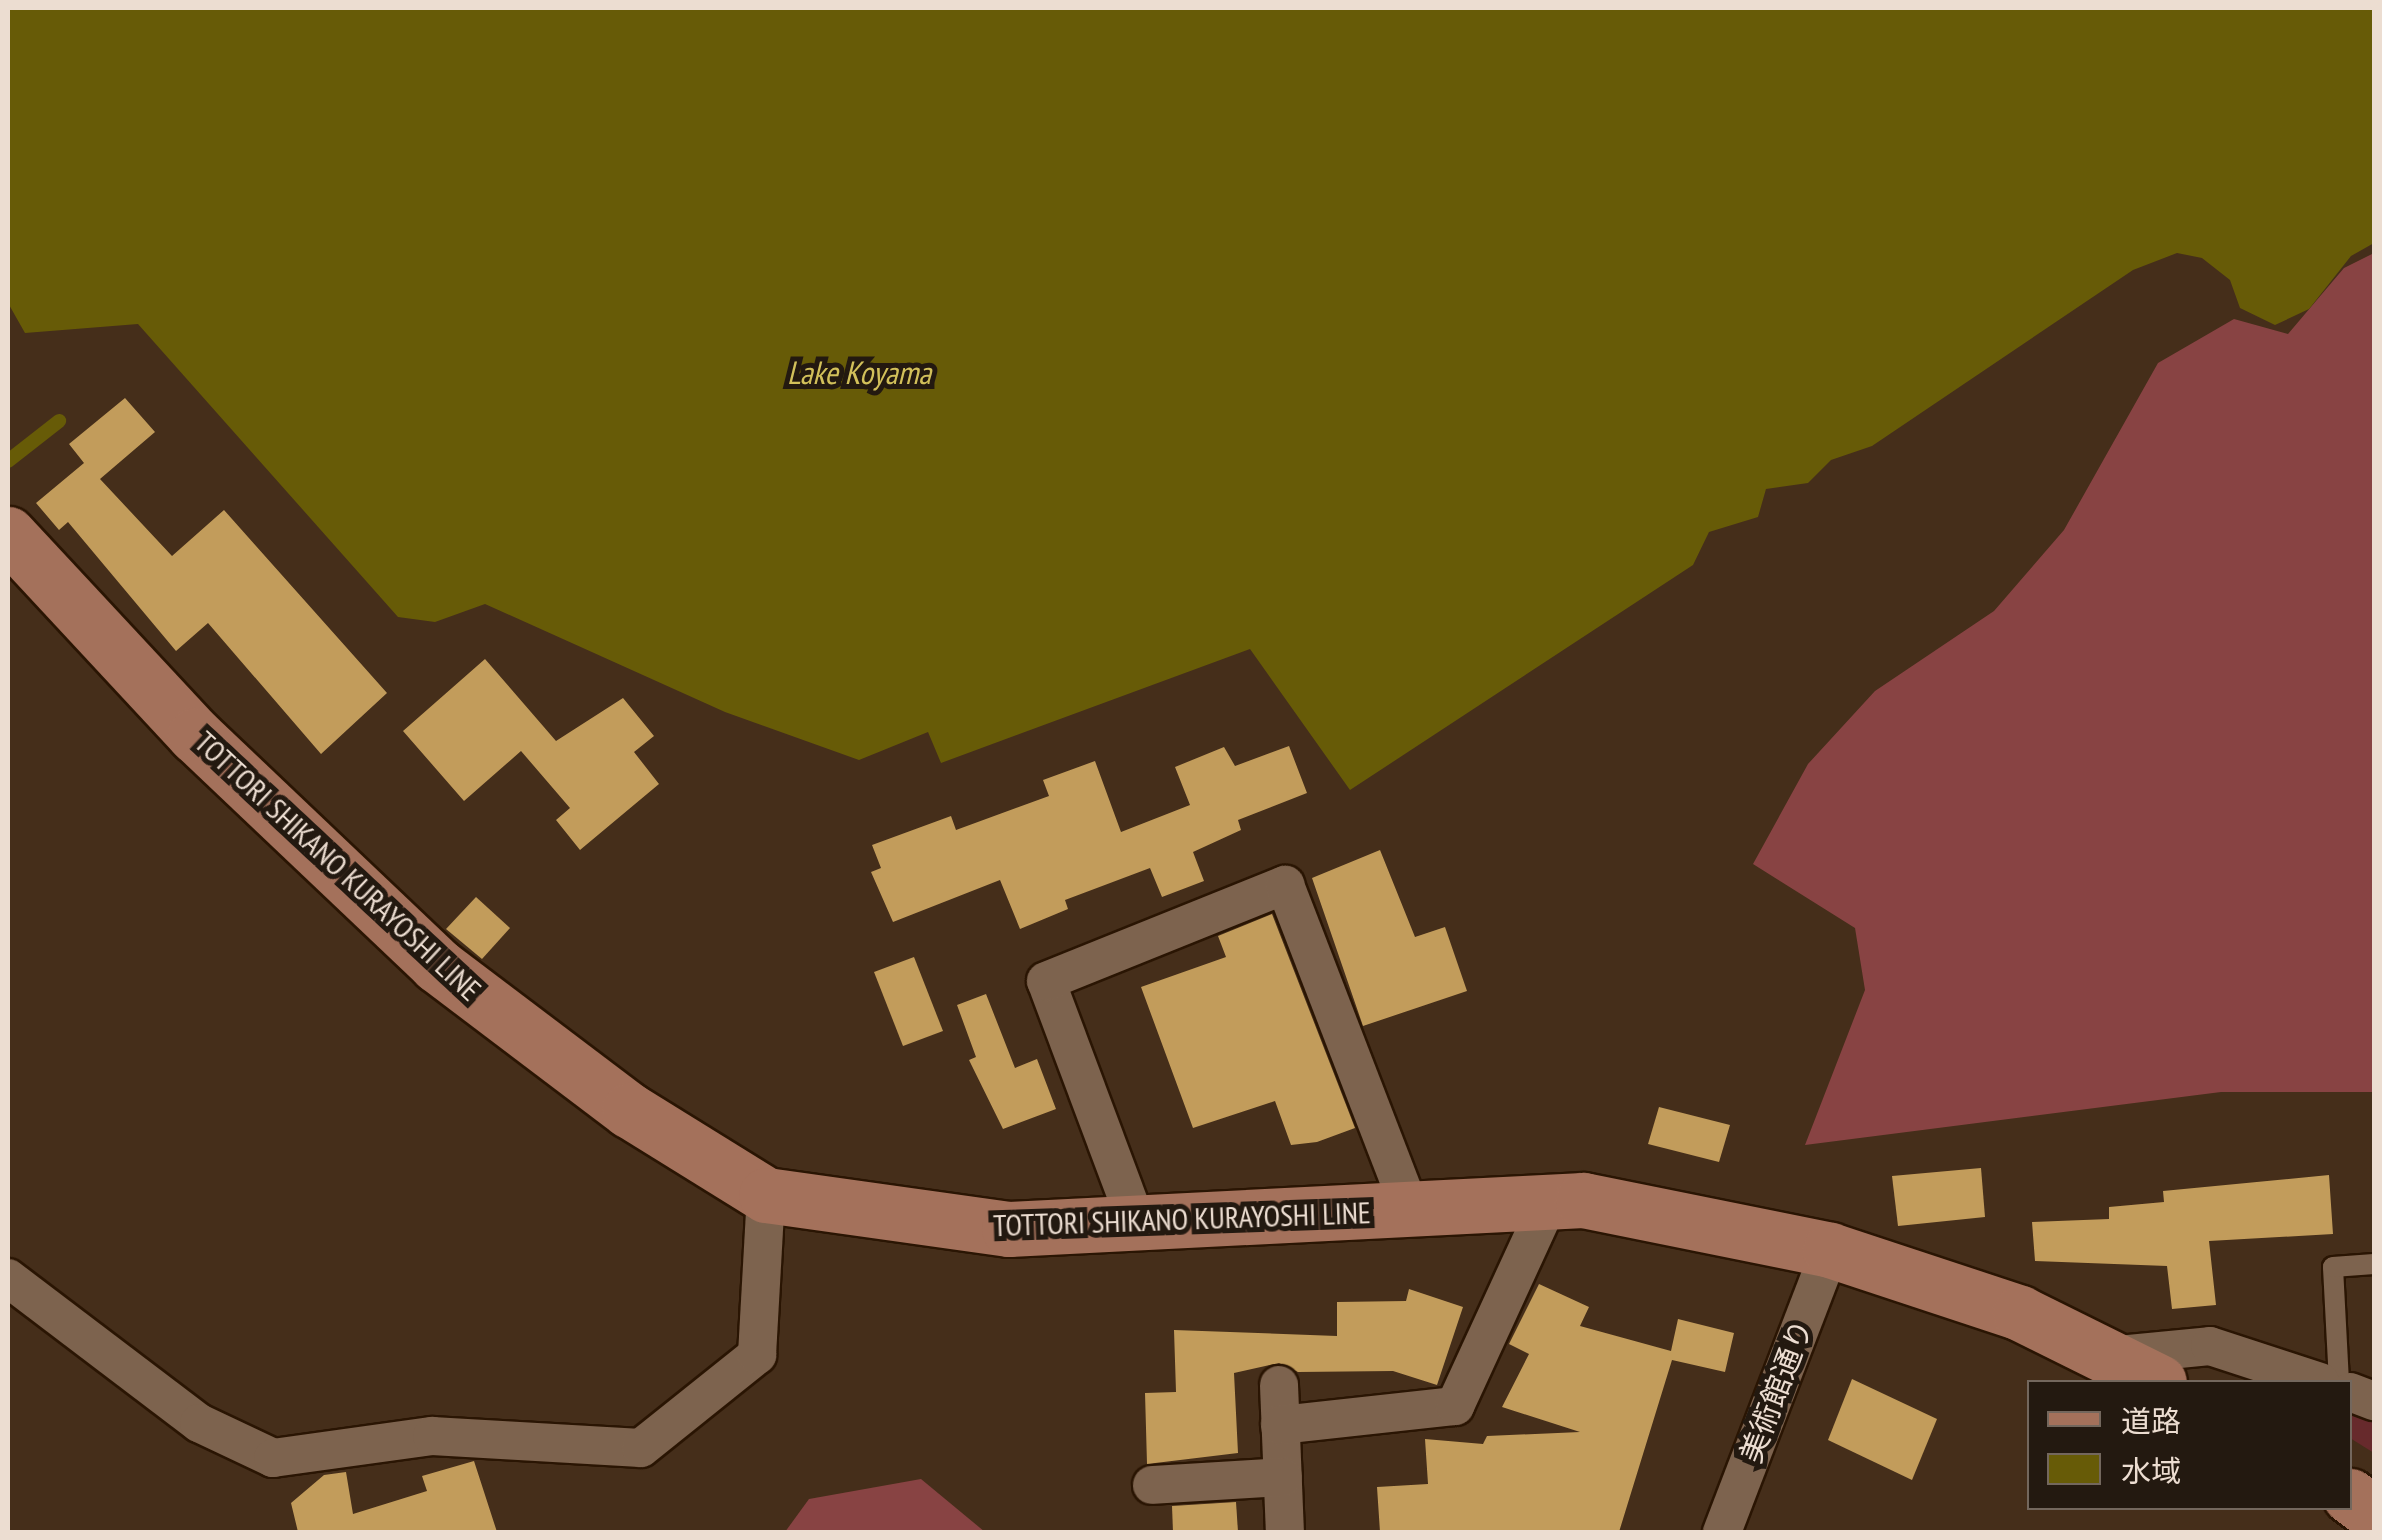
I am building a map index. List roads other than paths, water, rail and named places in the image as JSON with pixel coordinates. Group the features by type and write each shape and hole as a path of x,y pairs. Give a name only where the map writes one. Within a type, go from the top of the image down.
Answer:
{"main road":[{"name":"TOTTORI SHIKANO KURAYOSHI LINE","path":"8,534 195,735 437,965 628,1110 766,1195 1009,1228 1583,1200 1830,1250 2020,1313 2154,1380"},
{"path":"2352,1498 2374,1514"}],"street":[{"path":"1137,1224 1046,982 1284,885 1411,1210"},
{"path":"8,1278 198,1423 273,1458 432,1436 641,1448 757,1356 766,1195"},
{"path":"1280,1425 1455,1406 1550,1202"},
{"name":"美術館通り","path":"1722,1532 1830,1250"},
{"path":"2106,1356 2210,1346 2314,1380"},
{"path":"1279,1385 1285,1532"},
{"path":"1152,1485 1283,1477"}],"lane":[{"path":"2338,1380 2333,1267 2374,1264"}],"water":[{"name":"Lake Koyama","path":"8,8 2374,8 2374,243 2351,256 2309,309 2275,325 2240,308 2230,280 2202,258 2177,253 2133,270 1872,446 1831,460 1808,483 1766,489 1758,517 1709,532 1693,565 1350,790 1250,649 941,763 928,732 859,760 725,712 485,604 435,622 398,617 138,324 25,333 8,303"}],"waterway":[{"path":"8,461 59,421"}]}
